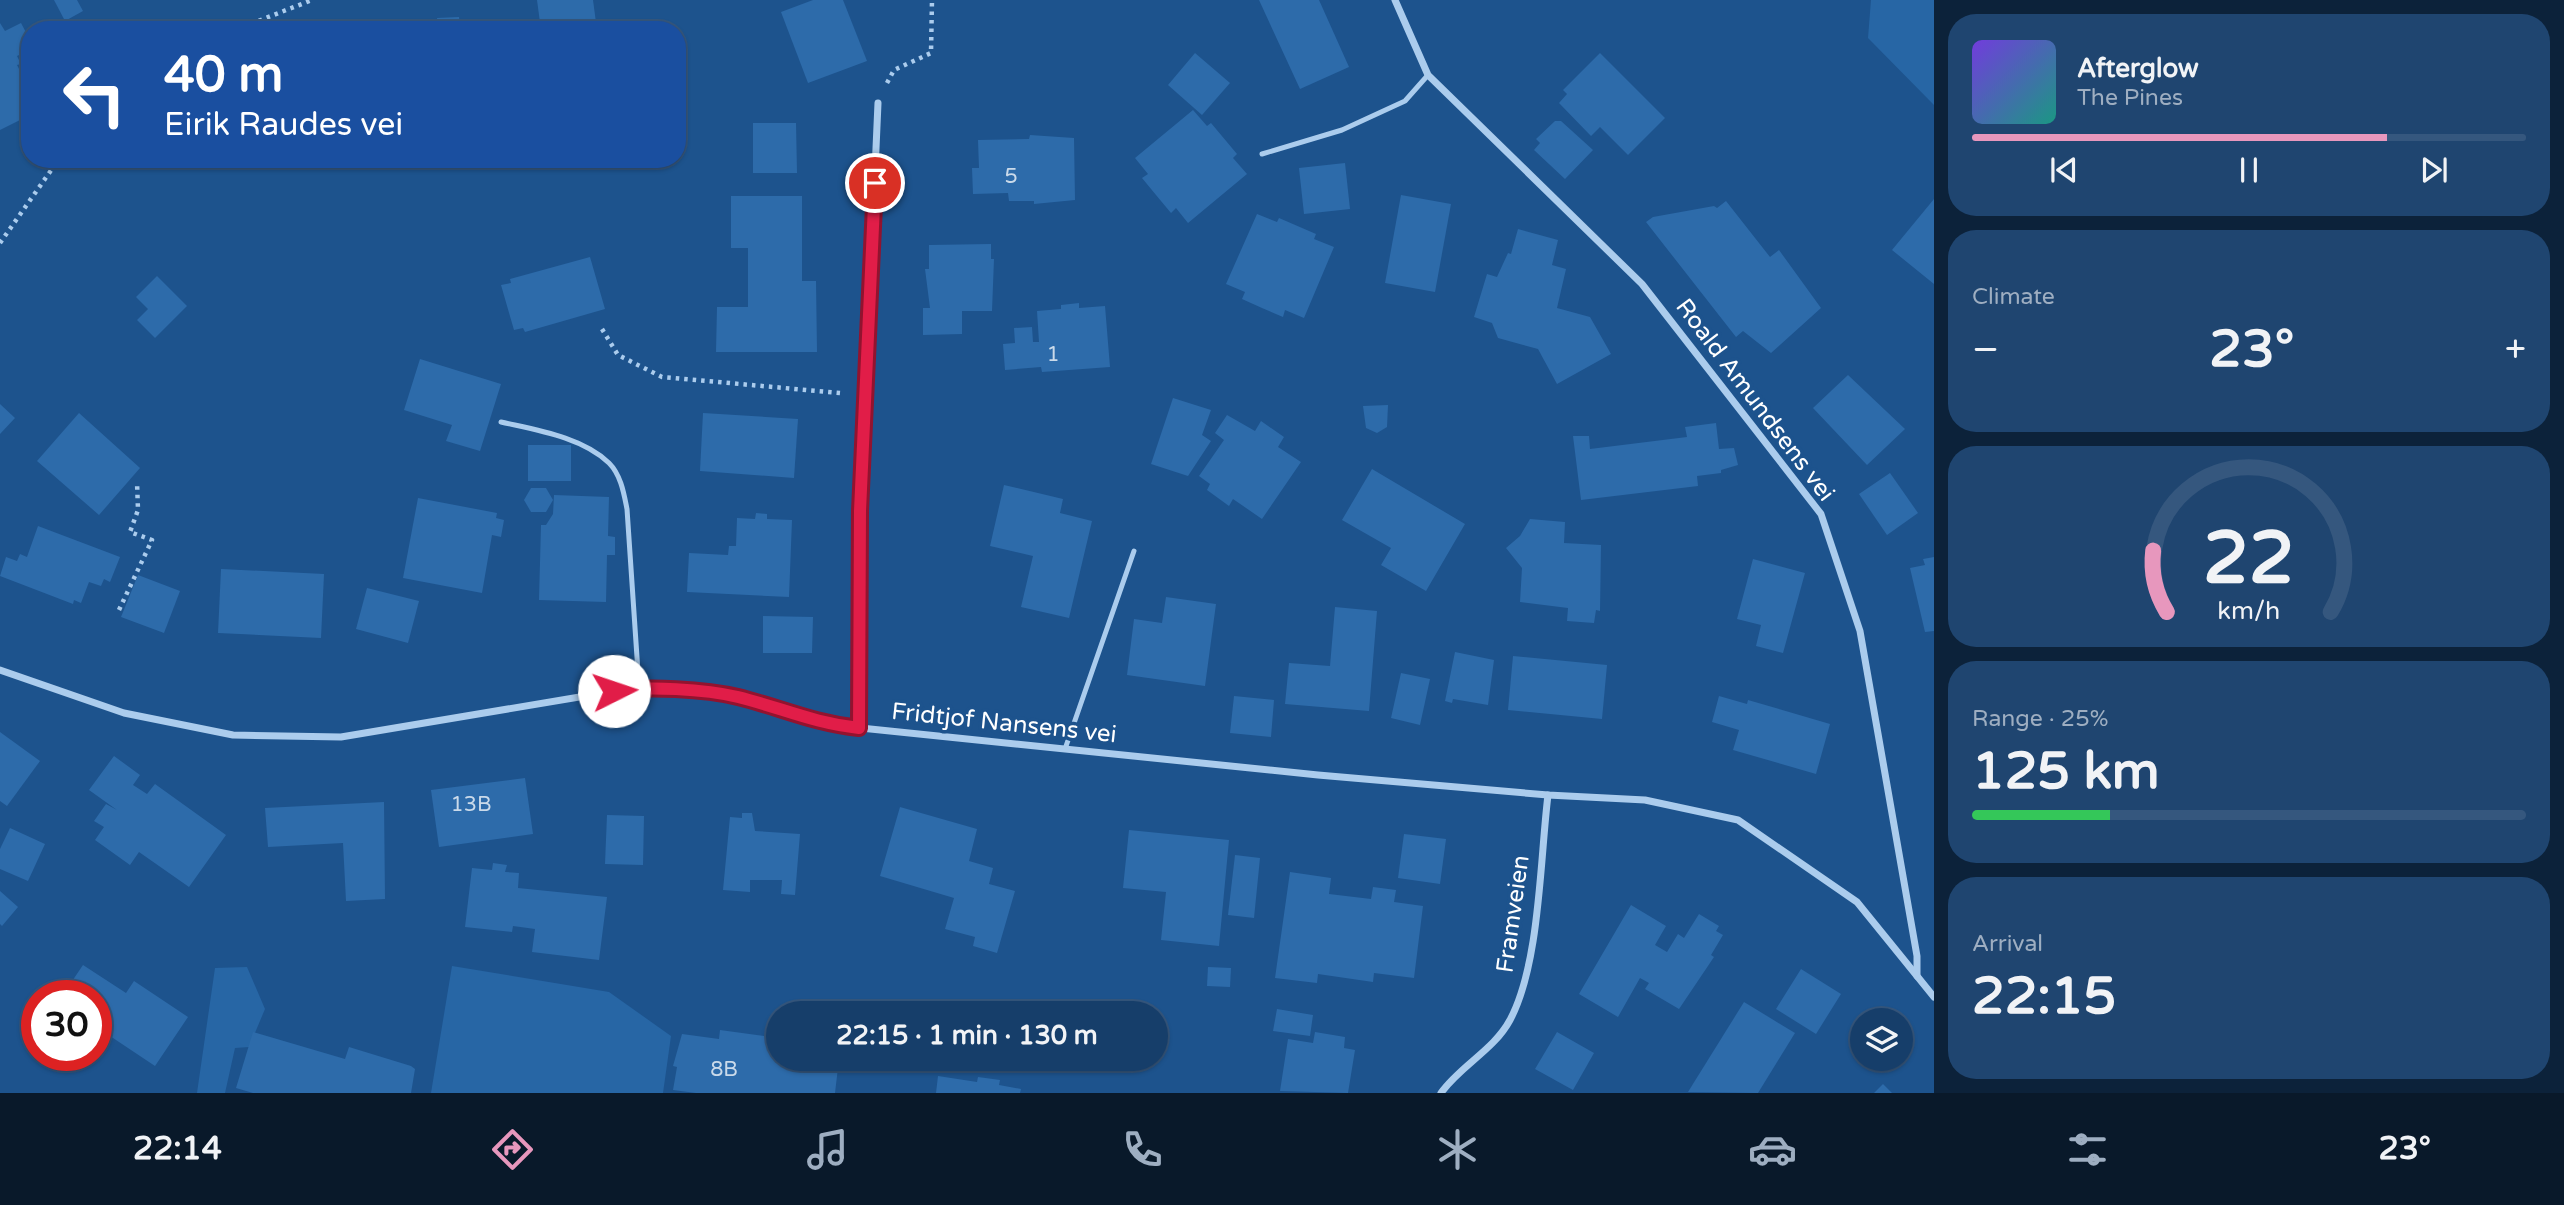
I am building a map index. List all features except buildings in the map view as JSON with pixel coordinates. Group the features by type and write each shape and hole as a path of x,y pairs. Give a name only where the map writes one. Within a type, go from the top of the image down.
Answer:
{"street":[{"name":"Roald Amundsens vei","path":"1395,0 1428,75 1642,284 1821,514 1860,631 1917,956 1917,976"},
{"path":"859,728 860,511 878,103"},
{"name":"Fridtjof Nansens vei","path":"0,670 124,713 233,735 341,737 639,687 736,696 822,724 1548,795 1645,800 1738,820 1857,902 1934,997"},
{"name":"Framveien","path":"1441,1093 1475,1062 1510,1021 1529,972 1548,795"}],"lane":[{"path":"1262,154 1342,130 1405,101 1428,75"},
{"path":"501,422 548,433 583,446 610,464 623,487 627,509 639,687"},
{"path":"1065,749 1134,551"}],"path":[{"path":"258,21 312,0"},
{"path":"878,103 894,71 931,53 932,0"},
{"path":"0,243 53,168"},
{"path":"602,329 618,355 662,377 866,395"},
{"path":"119,610 152,540 131,532 138,509 137,482"}],"shaded area":[{"path":"1871,0 1934,0 1934,105 1868,38"},
{"path":"452,966 609,992 671,1036 663,1093 431,1093"},
{"path":"247,967 265,1009 249,1047 235,1048 225,1093 197,1093 215,968"}],"route":[{"path":"614,691 639,687 736,696 822,724 859,728 860,511 875,183"}]}
